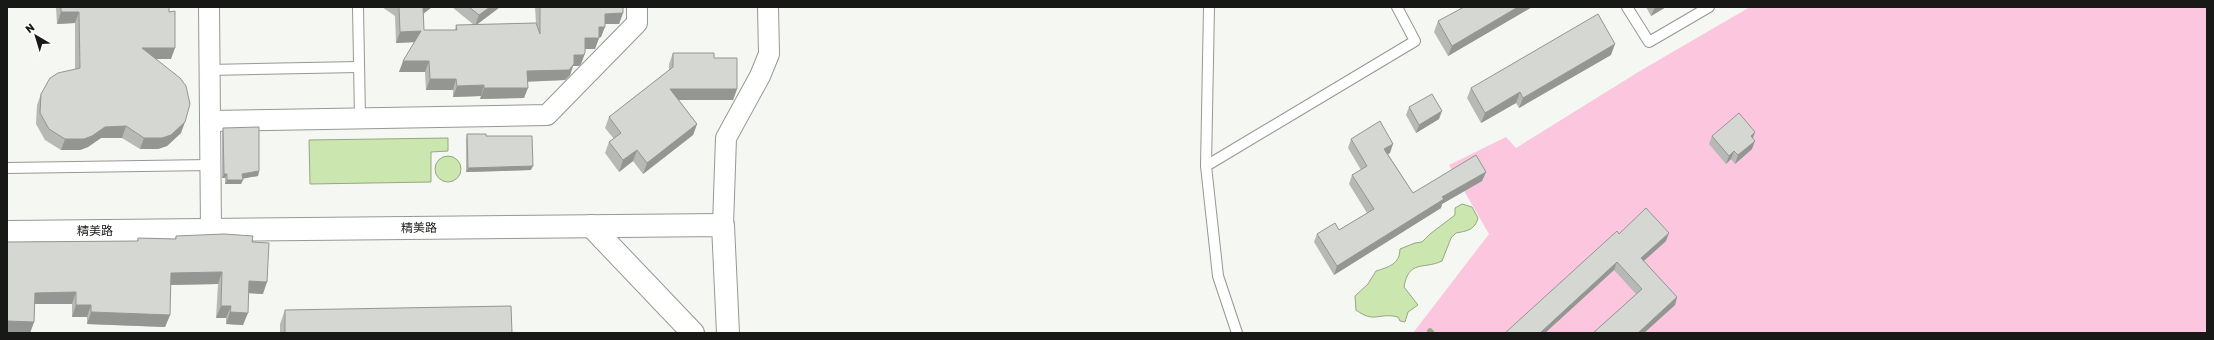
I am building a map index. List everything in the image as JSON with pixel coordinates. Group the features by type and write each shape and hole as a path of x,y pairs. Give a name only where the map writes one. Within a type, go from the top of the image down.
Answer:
{"main road":[{"name":"精美路","path":"7,232 723,225"},
{"path":"723,225 728,333"},
{"path":"591,226 693,333"}],"street":[{"path":"209,7 211,230"},
{"path":"210,121 547,115 637,23 637,7"},
{"path":"723,225 726,138 769,54 768,7"}],"lane":[{"path":"358,7 360,118"},
{"path":"1209,7 1206,166 1218,276 1237,333"},
{"path":"1206,166 1415,41 1398,7"},
{"path":"1628,7 1649,42 1709,7"},
{"path":"209,70 359,67"},
{"path":"7,168 210,165"}],"shaded area":[{"path":"1750,7 2207,7 2207,333 1413,333 1489,234 1449,165 1506,137 1516,148 1640,71"},
{"path":"448,138 448,151 431,152 431,182 310,184 309,140"},
{"path":"448,156 457,160 461,169 457,178 448,182 439,178 435,169 439,160"},
{"path":"1462,204 1472,207 1478,218 1477,222 1470,229 1464,232 1456,233 1451,238 1442,261 1435,264 1418,267 1409,272 1404,287 1418,305 1408,312 1405,322 1400,321 1398,317 1372,317 1362,314 1356,310 1355,296 1368,284 1376,271 1393,264 1400,254 1400,249 1422,242 1455,215 1455,208"}],"building":[{"path":"61,7 169,7 169,12 175,11 175,48 142,48 180,78 186,86 190,104 185,122 171,135 162,138 144,138 126,126 105,127 92,136 84,139 65,139 49,129 40,113 41,94 50,78 58,73 80,68 79,12 61,12"},
{"path":"399,7 423,7 424,30 457,30 456,25 536,23 540,34 540,7 623,7 623,13 605,14 605,27 599,27 599,38 585,38 585,53 583,55 574,55 574,64 569,70 527,71 528,88 484,88 484,85 457,86 456,79 430,79 429,61 403,61 421,31 400,32"},
{"path":"469,7 490,7 479,15"},
{"path":"1464,7 1518,7 1452,46 1438,21"},
{"path":"1598,14 1615,44 1523,98 1520,92 1485,113 1471,88"},
{"path":"673,53 714,53 714,58 737,58 737,89 670,89 697,124 647,163 637,150 623,160 609,142 621,133 609,117 673,67"},
{"path":"1432,94 1442,111 1419,125 1409,107"},
{"path":"1739,113 1755,132 1751,136 1755,141 1738,155 1734,151 1729,156 1712,136"},
{"path":"1380,121 1393,144 1384,149 1413,193 1476,155 1486,172 1442,197 1444,199 1337,266 1317,234 1335,223 1339,230 1374,209 1352,175 1367,166 1351,139"},
{"path":"259,127 259,171 242,174 243,180 227,180 227,174 224,174 223,128"},
{"path":"467,134 486,134 486,136 532,136 533,166 468,168"},
{"path":"1646,208 1669,233 1641,258 1677,297 1638,333 1593,333 1642,289 1617,262 1540,333 1505,333 1617,231 1619,234"},
{"path":"224,234 253,236 252,242 269,243 267,282 249,281 248,313 230,312 231,306 221,306 222,272 171,273 170,315 91,312 91,305 76,305 76,292 35,293 34,322 7,321 7,242 138,241 138,238 176,239 176,236"},
{"path":"511,306 512,333 285,333 285,310"}]}
